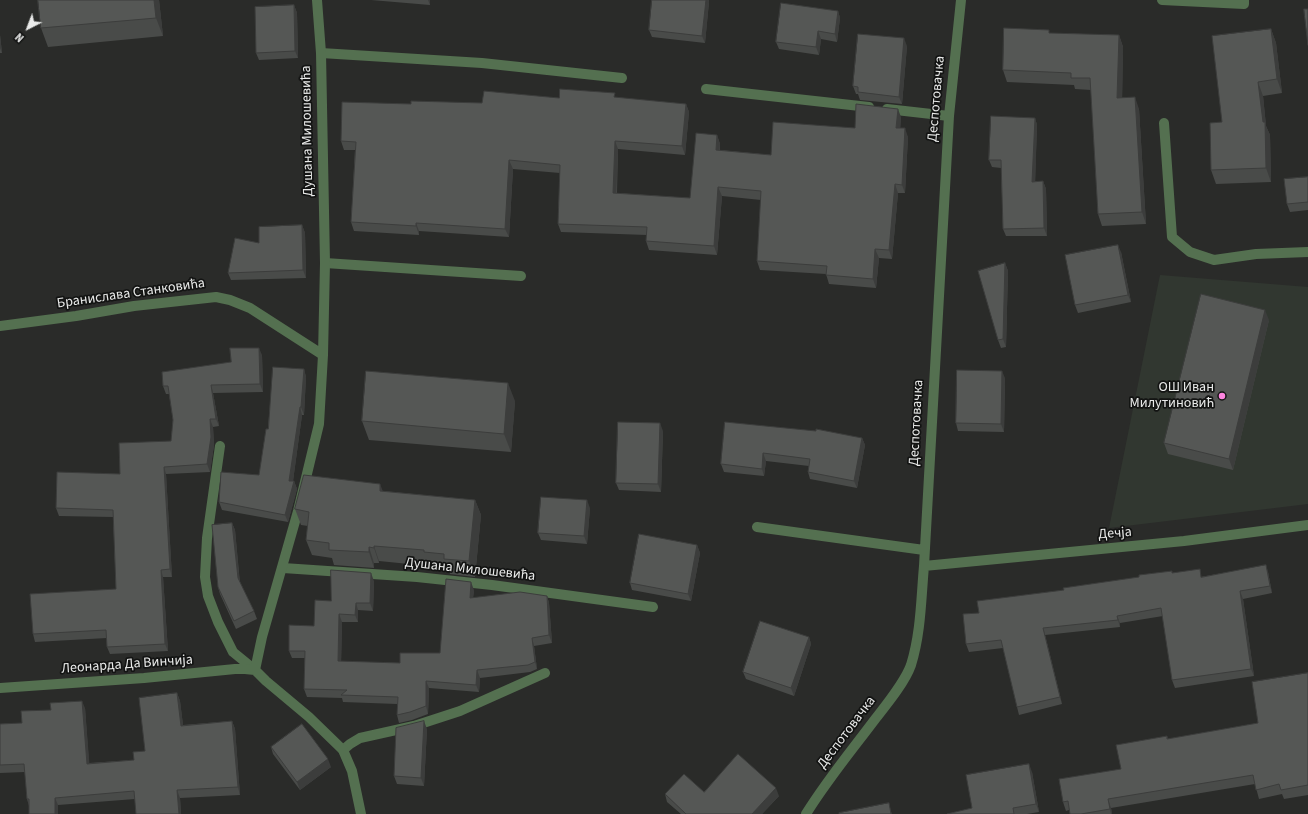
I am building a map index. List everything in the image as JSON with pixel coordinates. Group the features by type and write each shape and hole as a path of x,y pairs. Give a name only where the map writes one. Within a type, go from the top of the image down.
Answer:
{"street":[{"name":"Душана Милошевића","path":"255,670 262,637 283,568 319,424 323,355 324,262 321,53 318,0"},
{"name":"Деспотовачка","path":"806,814 820,791 893,696 911,666 920,619 949,116 961,0"},
{"path":"1162,0 1244,4 1244,0"},
{"path":"321,53 482,63 622,78"},
{"path":"706,89 949,116"},
{"path":"1164,123 1172,237 1190,252 1214,260 1256,254 1308,252"},
{"path":"324,262 521,276"},
{"name":"Бранислава Станковића","path":"0,326 76,316 134,306 216,297 230,300 250,308 323,355"},
{"path":"220,446 207,538 205,577 208,596 218,622 234,652 309,717 343,750 352,771 361,814"},
{"name":"Дечја","path":"924,566 1184,541 1308,524"},
{"path":"757,527 924,550"},
{"name":"Душана Милошевића","path":"283,568 417,577 653,607"},
{"name":"Леонарда Да Винчија","path":"0,688 144,678 235,669 255,670"},
{"path":"343,750 360,738 414,726 460,711 545,673"}],"shaded area":[{"name":"ОШ Иван Милутиновић","path":"1160,275 1308,287 1308,504 1109,528"}],"building":[{"path":"38,0 154,0 156,18 41,28"},
{"path":"652,0 706,0 702,36 649,30"},
{"path":"781,3 838,11 835,34 818,31 816,47 776,42"},
{"path":"294,5 295,51 256,53 255,7"},
{"path":"1304,9 1308,9 1308,45"},
{"path":"1004,28 1049,30 1049,33 1119,35 1117,98 1135,97 1142,212 1098,214 1090,78 1071,78 1071,73 1003,70"},
{"path":"1271,29 1277,79 1258,82 1263,122 1265,122 1266,168 1211,170 1210,123 1222,122 1212,36"},
{"path":"858,34 904,38 899,97 858,92 858,87 853,86"},
{"path":"560,89 615,93 614,97 686,104 682,146 615,141 613,193 690,198 696,133 717,135 716,150 771,155 773,122 855,128 856,104 898,109 896,128 905,128 902,185 895,184 889,250 875,249 873,279 826,275 827,266 757,261 761,191 718,187 714,246 646,241 647,227 558,224 560,165 509,160 505,229 416,223 416,226 351,222 356,142 341,141 342,102 411,104 411,101 482,103 484,91 559,98"},
{"path":"991,116 1035,118 1032,182 1043,181 1044,228 1003,229 1001,160 989,160"},
{"path":"1308,177 1308,202 1287,204 1284,179"},
{"path":"302,225 303,270 228,273 235,238 259,243 259,227"},
{"path":"1118,245 1128,295 1075,305 1065,255"},
{"path":"1005,263 1003,339 998,340 978,271"},
{"path":"1201,294 1265,310 1229,459 1164,443"},
{"path":"230,348 259,348 260,384 211,385 216,419 210,419 211,437 207,464 164,467 170,569 161,570 165,644 107,647 106,630 33,634 30,594 116,589 113,510 56,508 57,472 120,474 119,443 171,441 173,420 168,386 163,386 162,372 231,362"},
{"path":"273,367 304,369 301,407 289,481 294,481 285,515 219,502 221,472 259,475 266,429 268,429"},
{"path":"957,370 1002,371 1001,424 956,423"},
{"path":"366,371 508,383 504,434 362,421"},
{"path":"618,422 660,423 658,484 616,483"},
{"path":"725,422 816,431 816,429 862,438 854,481 808,472 810,459 763,453 762,469 721,464"},
{"path":"304,475 380,484 380,491 475,500 469,561 444,559 444,554 424,552 424,550 374,546 374,548 369,547 369,552 329,550 329,543 306,540 309,512 295,509"},
{"path":"541,497 587,500 584,536 538,533"},
{"path":"232,523 238,578 254,611 234,621 218,587 212,525"},
{"path":"639,534 697,545 688,594 630,583"},
{"path":"1266,565 1270,586 1240,591 1251,669 1172,680 1161,608 1117,616 1118,620 1043,628 1060,697 1017,707 1001,640 966,644 963,614 979,613 977,601 1064,590 1063,588 1139,577 1139,575 1172,571 1172,573 1200,569 1201,577"},
{"path":"331,570 371,573 370,603 356,603 355,615 339,614 338,661 400,663 400,653 440,653 446,579 471,582 470,598 520,592 547,596 549,635 532,638 535,662 528,665 477,670 476,685 426,681 426,706 397,715 398,697 341,695 347,690 304,689 305,651 289,651 289,625 314,626 315,600 331,601"},
{"path":"760,621 809,637 791,688 743,672"},
{"path":"1308,673 1308,785 1281,790 1279,784 1256,790 1253,775 1108,799 1110,809 1081,814 1070,814 1068,801 1063,802 1059,779 1121,769 1116,745 1167,736 1167,739 1258,723 1252,682"},
{"path":"177,693 181,726 232,721 238,787 177,790 179,814 136,814 134,791 55,798 55,814 29,814 29,799 27,799 24,764 0,765 0,724 22,723 21,711 51,710 50,703 82,701 87,764 134,760 133,752 145,751 139,698"},
{"path":"424,721 421,778 394,776 396,728"},
{"path":"302,724 328,759 297,782 271,747"},
{"path":"738,754 776,788 752,814 686,814 665,794 684,774 704,792"},
{"path":"1029,764 1036,804 1013,808 1014,814 947,814 972,808 966,775"},
{"path":"889,803 891,814 839,814 839,813"}],"place":[{"name":"ОШ Иван Милутиновић","path":"1222,396"}]}
